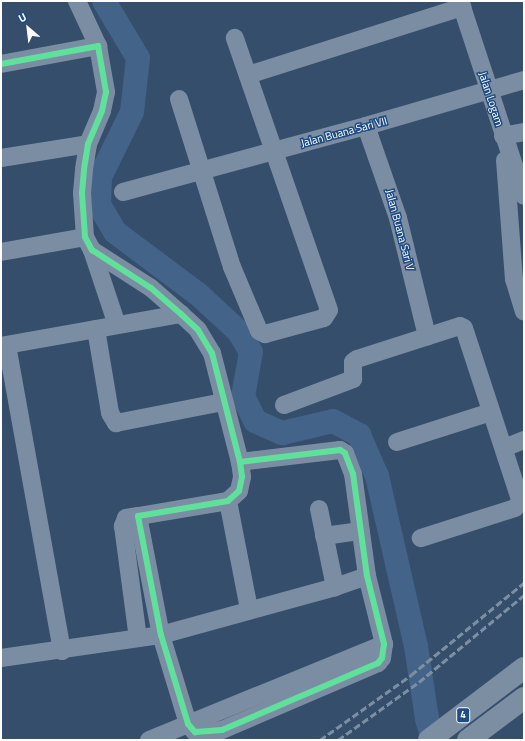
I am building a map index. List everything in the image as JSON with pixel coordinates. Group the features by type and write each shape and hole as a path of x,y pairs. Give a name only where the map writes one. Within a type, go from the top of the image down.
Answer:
{"highway":[{"name":"4","path":"429,740 497,690 524,668"},
{"name":"4","path":"468,740 517,704"}],"street":[{"path":"76,1 98,46 106,92 102,111 88,144 82,193 89,244 117,325"},
{"path":"248,75 461,4"},
{"name":"Jalan Logam","path":"461,4 504,140 524,196"},
{"path":"179,99 200,171 254,322 259,331 265,334 324,318 329,310 275,150 235,38"},
{"path":"1,64 98,46"},
{"name":"Jalan Buana Sari VII","path":"123,192 366,126 524,80"},
{"name":"Jalan Buana Sari V","path":"366,126 398,218 427,336"},
{"path":"524,132 504,140 514,279 524,312"},
{"path":"1,158 88,144"},
{"path":"1,252 89,244 150,288 181,314 198,330 212,352 223,402 240,462 242,477 239,490 228,501 126,518 123,526 138,638"},
{"path":"62,651 4,346 181,314"},
{"path":"284,405 353,379 353,362 357,359 460,326 464,328 491,412 522,498 519,506 421,538"},
{"path":"96,329 110,412 116,423 223,402"},
{"path":"397,442 491,412"},
{"path":"504,448 524,440"},
{"path":"138,516 161,635 188,724 195,732 222,730 378,663 382,658 384,644 367,576 353,474 343,451 240,462"},
{"path":"228,501 249,609"},
{"path":"319,508 335,587"},
{"path":"324,536 361,531"},
{"path":"1,658 62,651 161,635 249,609 335,587 367,576"},
{"path":"149,740 188,724"}],"waterway":[{"path":"104,1 138,58 132,112 100,177 99,205 115,232 198,294 239,332 251,352 243,396 255,421 282,433 333,421 359,435 377,476 416,646 427,719 433,740"}],"railway":[{"path":"320,740 411,675 524,583"},
{"path":"338,740 419,682 524,595"}],"cycle path":[{"path":"1,64 98,46 106,92 102,111 88,144 84,170 82,193 85,237 92,250 151,288 181,314 198,330 212,353 240,462 242,477 239,491 228,501 138,516 161,635 188,724 195,732 222,730 378,663 382,658 384,644 367,576 353,474 345,453 340,450 240,462"}]}
